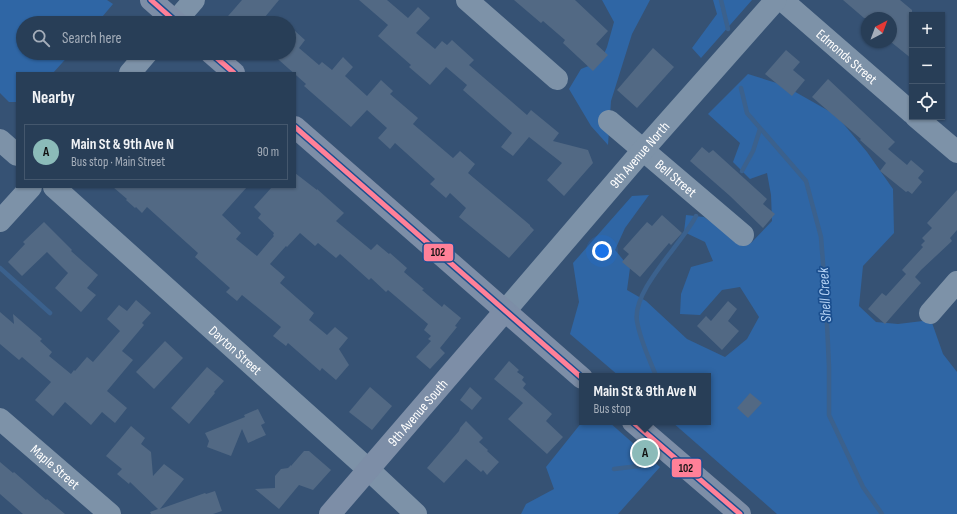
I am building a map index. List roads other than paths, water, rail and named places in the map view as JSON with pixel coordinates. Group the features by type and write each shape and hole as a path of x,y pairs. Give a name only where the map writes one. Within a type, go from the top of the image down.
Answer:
{"main road":[{"path":"151,0 168,16"},
{"path":"219,60 233,72"},
{"path":"296,127 579,375"},
{"name":"9th Avenue South","path":"330,514 505,311"},
{"path":"636,425 740,514"}],"street":[{"path":"180,16 194,0"},
{"path":"467,0 556,79"},
{"name":"9th Avenue North","path":"505,311 643,150 776,0"},
{"name":"Edmonds Street","path":"782,0 909,110"},
{"path":"131,72 141,60"},
{"path":"920,120 957,152"},
{"name":"Bell Street","path":"609,121 743,235"},
{"path":"0,140 16,154"},
{"path":"0,221 29,188"},
{"name":"Dayton Street","path":"55,188 416,514"},
{"path":"930,313 956,284"},
{"name":"Maple Street","path":"0,419 110,514"}],"waterway":[{"name":"Shell Creek","path":"721,0 728,29"},
{"name":"Shell Creek","path":"741,88 747,113 806,181 821,237 829,367 829,415 863,487 882,514"},
{"path":"742,171 753,151 760,129"},
{"path":"655,373 640,335 637,321 638,309 642,295 659,267 696,216"},
{"path":"0,268 50,313"},
{"path":"614,469 647,465"}],"place":[{"name":"Main St & 9th Ave N","path":"645,453"}]}
